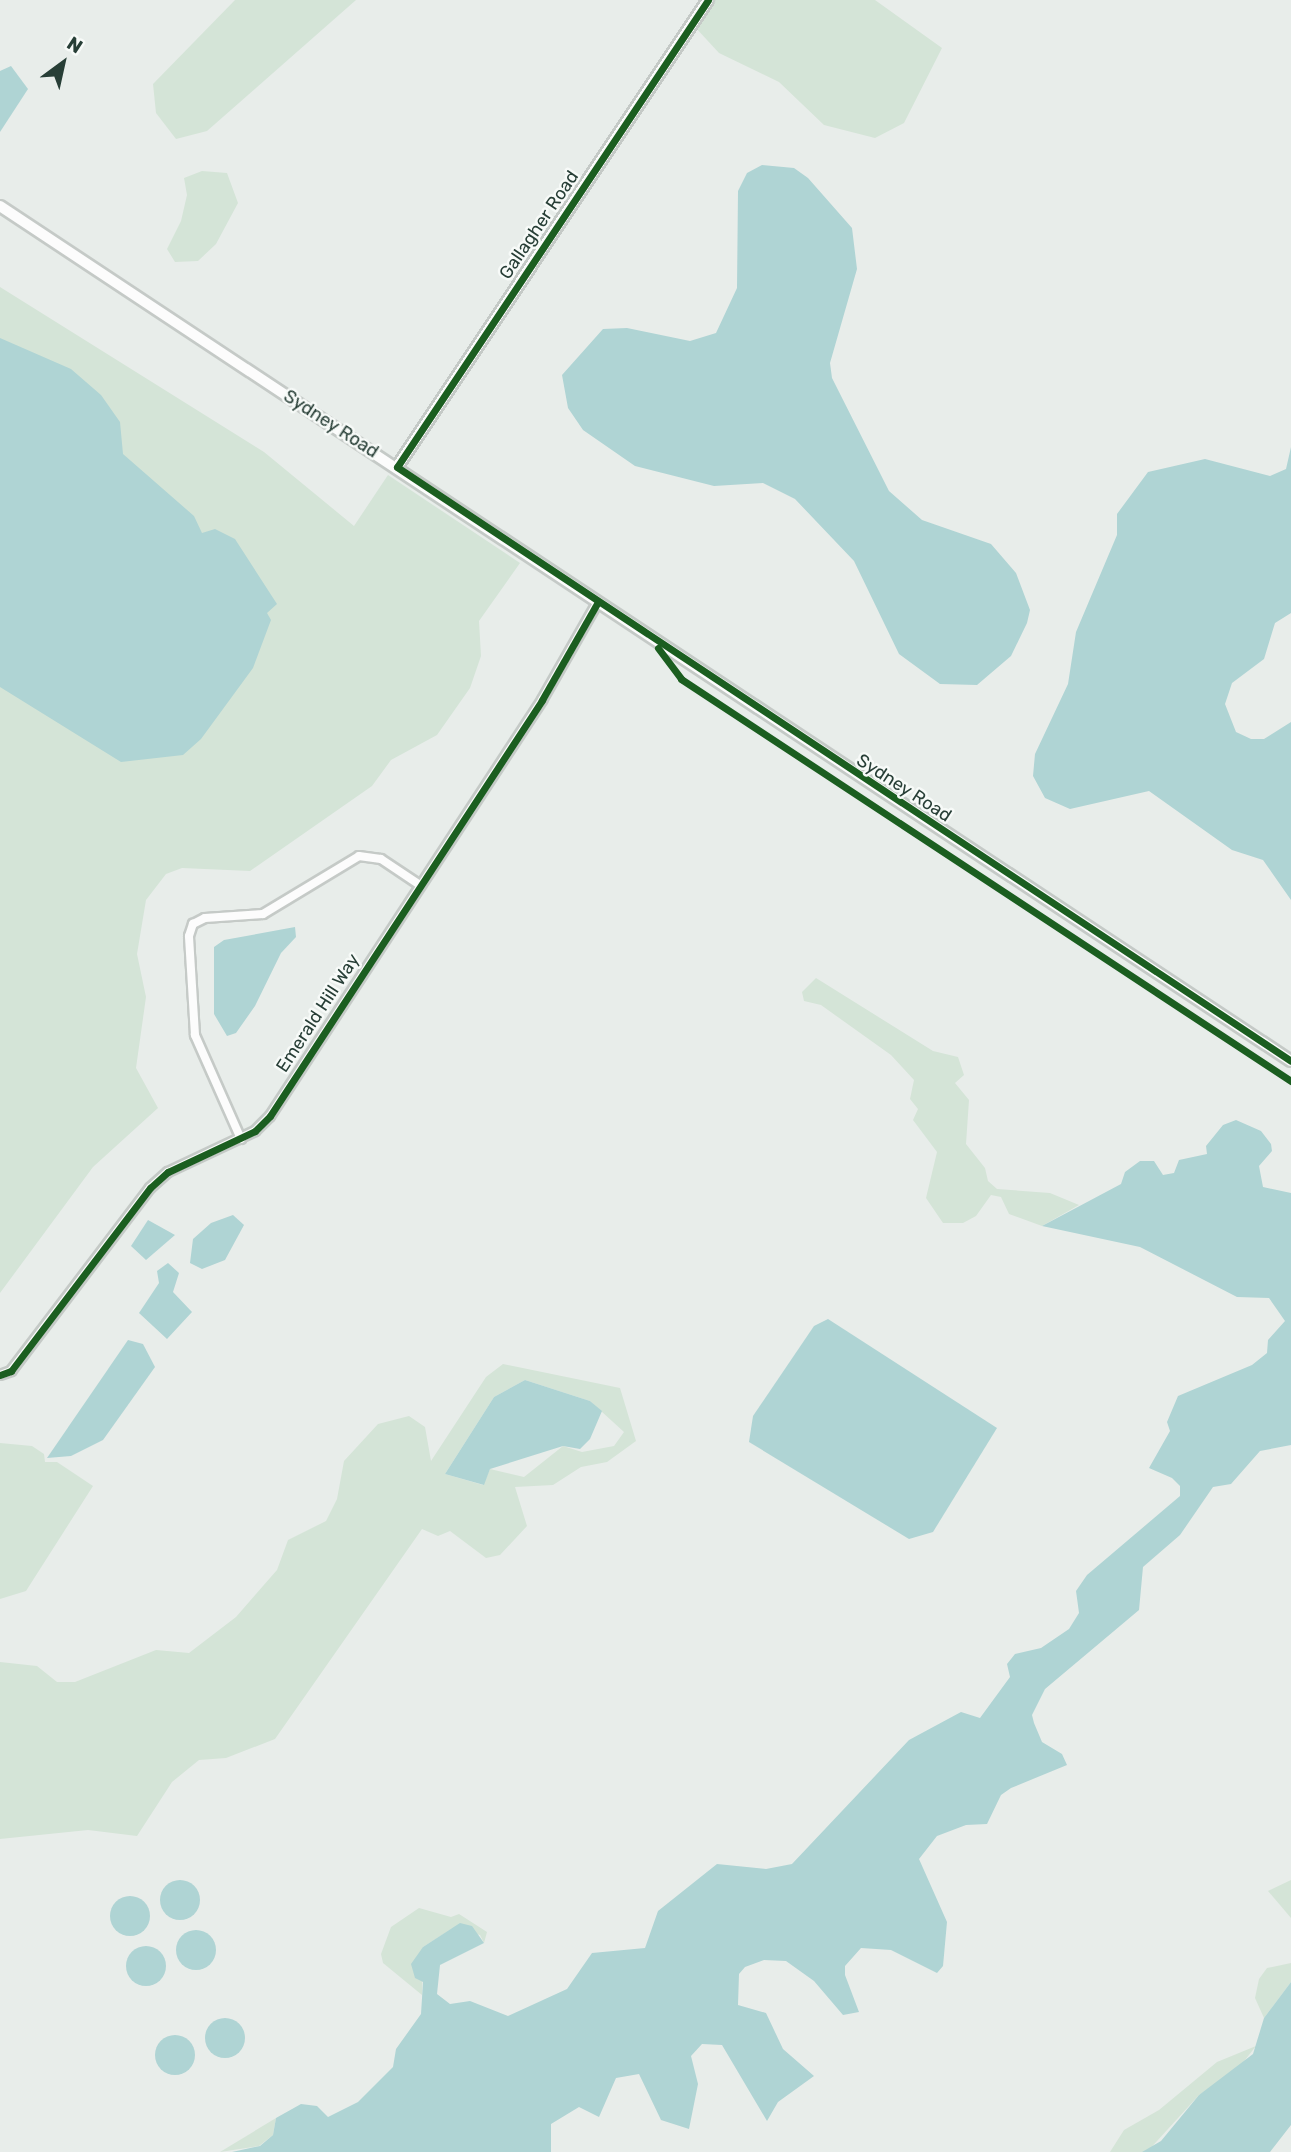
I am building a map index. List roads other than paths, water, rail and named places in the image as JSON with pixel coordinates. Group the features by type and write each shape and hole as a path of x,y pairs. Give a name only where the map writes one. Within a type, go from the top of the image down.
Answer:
{"street":[{"name":"Gallagher Road","path":"397,467 708,0"},
{"name":"Sydney Road","path":"0,206 1291,1061"},
{"name":"Emerald Hill Way","path":"0,1375 11,1371 150,1188 168,1172 241,1139 270,1116 542,700 598,602"},
{"path":"241,1139 195,1035 189,936 193,925 205,918 263,914 359,856 382,859 421,885"}],"water":[{"path":"11,66 28,89 0,132 0,71"},
{"path":"762,165 794,168 808,178 852,228 857,269 830,363 832,378 889,491 922,520 991,544 1016,573 1030,610 1027,623 1011,656 977,685 940,684 899,654 854,561 795,499 763,483 714,486 635,466 583,430 568,408 562,375 603,329 627,328 690,341 716,333 737,288 738,191 747,173"},
{"path":"0,338 71,369 101,395 120,422 123,454 194,516 202,533 215,529 235,539 277,604 267,613 271,620 253,668 201,739 183,755 121,762 0,687"},
{"path":"1291,447 1291,613 1275,623 1264,659 1232,683 1225,704 1236,732 1251,739 1264,739 1291,722 1291,900 1263,860 1232,850 1149,791 1070,809 1045,798 1033,776 1035,754 1068,684 1076,632 1117,535 1117,514 1148,472 1205,459 1270,476 1286,469"},
{"path":"295,927 296,937 281,953 255,1006 236,1033 227,1036 214,1014 214,947 224,940"},
{"path":"1236,1120 1261,1131 1271,1144 1272,1151 1259,1166 1263,1187 1291,1193 1291,1445 1260,1451 1231,1484 1213,1487 1180,1535 1143,1567 1139,1610 1045,1689 1032,1715 1034,1723 1042,1742 1062,1754 1067,1765 1011,1788 1001,1795 987,1824 966,1825 937,1836 919,1859 947,1922 943,1966 937,1973 891,1950 861,1948 845,1966 845,1975 859,2012 843,2015 814,1981 786,1961 764,1960 745,1967 739,1974 738,2005 766,2013 783,2049 814,2076 778,2102 767,2121 722,2045 702,2044 691,2056 698,2084 689,2129 661,2120 639,2074 616,2078 599,2117 579,2107 551,2124 551,2152 232,2152 260,2146 273,2135 276,2118 301,2104 317,2106 328,2117 358,2102 393,2067 396,2049 421,2014 423,1982 415,1978 411,1964 423,1947 460,1923 472,1926 484,1943 440,1965 437,1994 450,2004 470,2001 508,2016 567,1989 592,1953 645,1948 658,1911 717,1864 766,1869 792,1864 909,1740 961,1712 980,1718 1010,1677 1007,1664 1015,1654 1041,1648 1069,1629 1079,1613 1076,1591 1087,1575 1180,1496 1180,1486 1172,1478 1149,1468 1170,1431 1167,1422 1178,1396 1252,1365 1267,1353 1268,1340 1285,1321 1269,1298 1237,1297 1140,1247 1042,1226 1121,1184 1125,1172 1140,1161 1154,1161 1163,1175 1174,1173 1179,1160 1207,1154 1206,1146 1223,1125"},
{"path":"233,1215 244,1225 225,1260 202,1269 190,1263 193,1239 211,1223"},
{"path":"148,1220 175,1235 146,1260 131,1246"},
{"path":"168,1263 179,1273 173,1292 192,1312 167,1339 139,1313 159,1283 157,1271"},
{"path":"828,1319 997,1428 933,1532 909,1539 749,1442 753,1416 814,1326"},
{"path":"128,1340 143,1344 155,1367 103,1440 71,1456 47,1458"},
{"path":"525,1380 590,1401 602,1411 590,1439 580,1449 563,1446 490,1469 484,1485 445,1474 494,1397"},
{"path":"180,1880 188,1881 194,1886 199,1892 199,1908 194,1914 188,1919 180,1920 172,1919 166,1914 161,1908 160,1900 161,1892 166,1886 172,1881"},
{"path":"130,1896 138,1897 144,1902 149,1908 149,1924 144,1930 138,1935 130,1936 122,1935 116,1930 111,1924 110,1916 111,1908 116,1902 122,1897"},
{"path":"196,1930 204,1931 210,1936 215,1942 215,1958 210,1964 204,1969 196,1970 188,1969 182,1964 177,1958 176,1950 177,1942 182,1936 188,1931"},
{"path":"146,1946 154,1947 160,1952 165,1958 165,1974 160,1980 154,1985 146,1986 138,1985 132,1980 127,1974 126,1966 127,1958 132,1952 138,1947"},
{"path":"1291,1982 1291,2125 1270,2152 1142,2152 1161,2141 1199,2095 1253,2054 1264,2018"},
{"path":"225,2018 233,2019 239,2024 244,2030 244,2046 239,2052 233,2057 225,2058 217,2057 211,2052 206,2046 205,2038 206,2030 211,2024 217,2019"},
{"path":"175,2035 183,2036 189,2041 194,2047 194,2063 189,2069 183,2074 175,2075 167,2074 161,2069 156,2063 155,2055 156,2047 161,2041 167,2036"}]}
